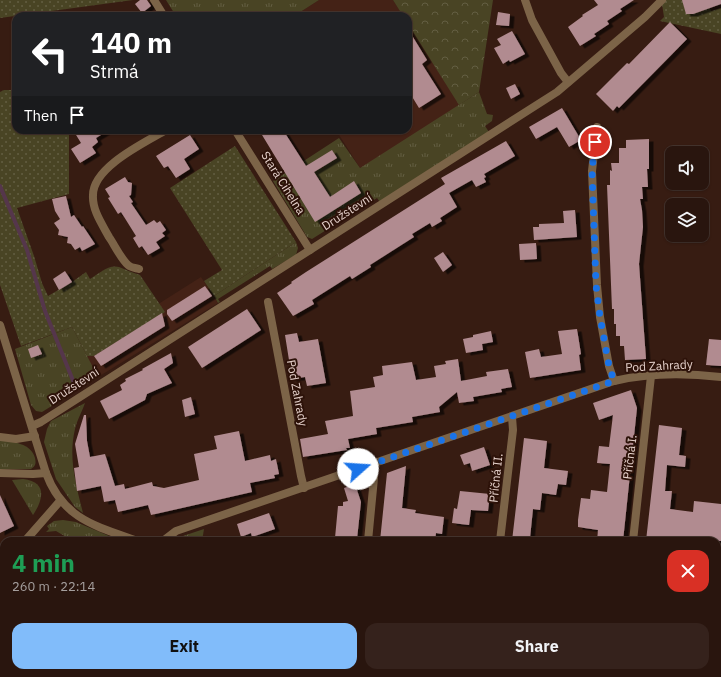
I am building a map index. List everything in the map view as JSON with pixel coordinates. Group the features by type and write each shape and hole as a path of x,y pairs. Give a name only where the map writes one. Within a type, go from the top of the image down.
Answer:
{"street":[{"path":"154,0 162,12"},
{"path":"525,0 532,20 561,73 568,82"},
{"name":"Družstevní","path":"32,426 41,422 557,92 645,17 662,0"},
{"path":"597,127 592,171 596,285 609,366 614,381"},
{"path":"140,269 128,265 110,237 96,213 92,194 97,180 103,171 111,164 160,134"},
{"name":"Stará Cihelna","path":"238,134 310,250"},
{"name":"Pod Zahrady","path":"268,302 304,488"},
{"path":"0,325 50,485 60,500 70,511 84,520 105,530 126,537"},
{"name":"Pod Zahrady","path":"168,537 176,531 614,381 626,378 651,376 681,375 721,377"},
{"name":"Příčná I.","path":"633,537 651,376"},
{"name":"Příčná II.","path":"500,537 513,430 512,417"},
{"path":"0,436 16,438 35,436"},
{"path":"368,537 374,478 372,464"},
{"path":"0,473 46,473"},
{"path":"28,537 60,500"}],"shaded area":[{"path":"319,0 393,0 400,12 300,12"},
{"path":"412,30 460,105 484,126 360,168 339,134 412,134"},
{"path":"201,277 218,303 98,377 84,351"}],"green space":[{"path":"0,0 133,0 44,12 12,12 12,16 0,18"},
{"path":"166,0 319,0 300,12 174,12"},
{"path":"393,0 493,0 479,92 459,105 412,30 412,12 400,12"},
{"path":"665,0 707,0 711,11 721,8 721,34 660,21 664,17 662,4"},
{"path":"4,90 12,90 12,134 69,134 69,194 17,208 42,283 48,296 86,272 90,279 104,270 115,266 140,275 165,312 94,356 87,356 72,327 21,346 0,285 0,92"},
{"path":"479,92 487,114 493,115 492,121 485,126 489,132 380,202 377,198 312,239 307,237 273,181 339,138 360,168"},
{"path":"235,146 296,242 214,296 204,281 222,270 170,188"},
{"path":"296,242 298,248 296,255 272,269 270,266 218,299 220,302 218,303 214,296"},
{"path":"72,327 98,377 42,412 36,411 31,405 15,349"},
{"path":"85,403 76,426 72,450 74,471 83,513 75,507 56,479 44,442 47,429 51,421"},
{"path":"0,440 26,446 33,453 35,458 35,466 31,469 0,469"},
{"path":"23,479 37,484 40,488 41,498 33,515 12,480"},
{"path":"63,520 76,522 112,537 66,537 56,531 46,532 49,529 47,526 54,521"},
{"path":"204,529 203,537 180,537"}],"building":[{"path":"140,0 147,0 151,6 141,12 135,4"},
{"path":"594,0 634,0 620,9 622,11 607,21 609,24 594,34 596,36 580,46 568,27 583,16 582,15 598,5"},
{"path":"682,0 721,0 721,4 693,14 686,14"},
{"path":"498,12 510,14 509,26 496,25"},
{"path":"670,22 687,39 619,108 617,106 613,111 596,94 627,63 629,64"},
{"path":"512,31 525,54 503,64 494,48 501,45 497,39"},
{"path":"412,36 427,60 422,64 441,94 419,108 412,97"},
{"path":"515,84 520,94 511,99 506,88"},
{"path":"562,108 581,140 569,147 557,127 536,139 529,127"},
{"path":"75,134 102,134 96,138 98,142 92,147 96,153 80,163 71,149 81,143"},
{"path":"261,134 286,134 306,166 332,150 337,158 314,172 330,197 354,181 361,193 315,222"},
{"path":"190,135 199,149 184,159 190,169 176,178 168,166 164,168 156,156"},
{"path":"649,139 649,169 647,169 648,187 642,187 643,199 640,199 643,227 639,264 646,359 625,360 624,346 620,346 620,336 616,336 614,309 612,309 607,185 610,185 610,170 612,171 611,163 619,163 619,148 626,148 626,140"},
{"path":"506,141 515,156 484,174 486,177 484,178 486,182 476,187 472,180 449,193 457,207 440,218 442,221 432,227 430,223 412,234 414,237 370,265 371,267 352,279 350,276 312,300 314,304 293,316 277,293 306,272 445,184 441,178"},
{"path":"125,177 128,182 132,183 131,195 129,196 133,202 131,203 146,225 154,220 157,223 160,221 166,230 162,233 165,236 156,242 160,248 148,255 142,246 139,248 133,238 136,236 121,212 118,214 108,198 110,197 105,189"},
{"path":"66,196 71,217 74,215 95,244 82,251 80,247 75,250 71,244 67,243 68,237 58,235 59,230 54,223 60,219 55,211 52,199"},
{"path":"575,210 577,237 534,240 533,227 539,227 539,224 564,223 563,211"},
{"path":"536,243 537,259 520,260 519,244"},
{"path":"443,252 452,265 443,272 434,258"},
{"path":"65,271 72,282 59,290 53,279"},
{"path":"205,286 212,296 172,321 167,314 167,310"},
{"path":"247,309 261,330 202,368 188,347"},
{"path":"162,313 165,326 101,366 94,356"},
{"path":"577,329 581,354 579,355 581,370 530,378 525,352 539,349 541,357 562,354 558,331"},
{"path":"491,331 493,342 482,344 483,350 466,353 463,339"},
{"path":"297,333 299,342 318,339 326,383 307,386 305,377 292,379 285,335"},
{"path":"709,339 721,340 721,366 706,365"},
{"path":"38,345 42,354 31,358 28,349"},
{"path":"171,353 173,363 164,369 172,383 147,394 145,400 109,419 100,401 122,390 120,385 126,381 125,379"},
{"path":"458,359 461,381 487,376 486,372 508,369 512,387 501,389 502,392 473,397 474,401 459,403 457,392 439,407 440,412 412,417 413,422 376,428 377,434 348,439 350,448 346,448 347,450 303,457 300,439 328,434 325,421 353,416 350,391 375,387 373,377 383,375 382,366 412,362 416,380 436,377 434,366 446,364 445,361"},
{"path":"631,390 637,408 623,537 597,537 598,530 578,527 581,498 590,499 591,490 607,492 610,464 597,463 599,446 609,447 613,415 599,420 593,403"},
{"path":"191,397 195,414 185,417 182,400"},
{"path":"84,415 86,415 87,441 90,457 105,454 115,486 124,484 125,489 152,482 153,486 164,488 199,480 194,454 217,449 214,436 239,431 245,461 270,455 271,461 276,459 279,474 274,475 275,478 250,483 252,492 151,515 148,505 118,512 115,500 104,502 101,486 77,491 74,468 79,467 75,444"},
{"path":"659,425 682,428 679,455 686,456 685,467 667,465 665,491 672,491 670,509 693,512 694,501 721,504 721,537 646,537"},
{"path":"524,438 547,441 544,468 568,471 566,485 558,484 556,495 542,493 540,510 533,509 530,537 512,537"},
{"path":"484,447 490,465 472,471 470,463 464,465 460,455"},
{"path":"406,466 402,508 416,510 415,513 444,517 442,534 436,533 436,537 380,537 387,473"},
{"path":"355,484 361,502 357,537 335,537 338,506 343,506 343,502 348,501 344,488"},
{"path":"460,491 490,494 488,511 471,510 469,525 452,523 454,508 457,509"},
{"path":"0,495 14,526 0,533"},
{"path":"269,513 275,529 252,537 251,533 241,537 237,524"}],"waterway":[{"path":"0,186 27,250 45,311 76,388"}],"route":[{"path":"358,469 614,381 609,366 596,285 592,171 595,142"}]}
